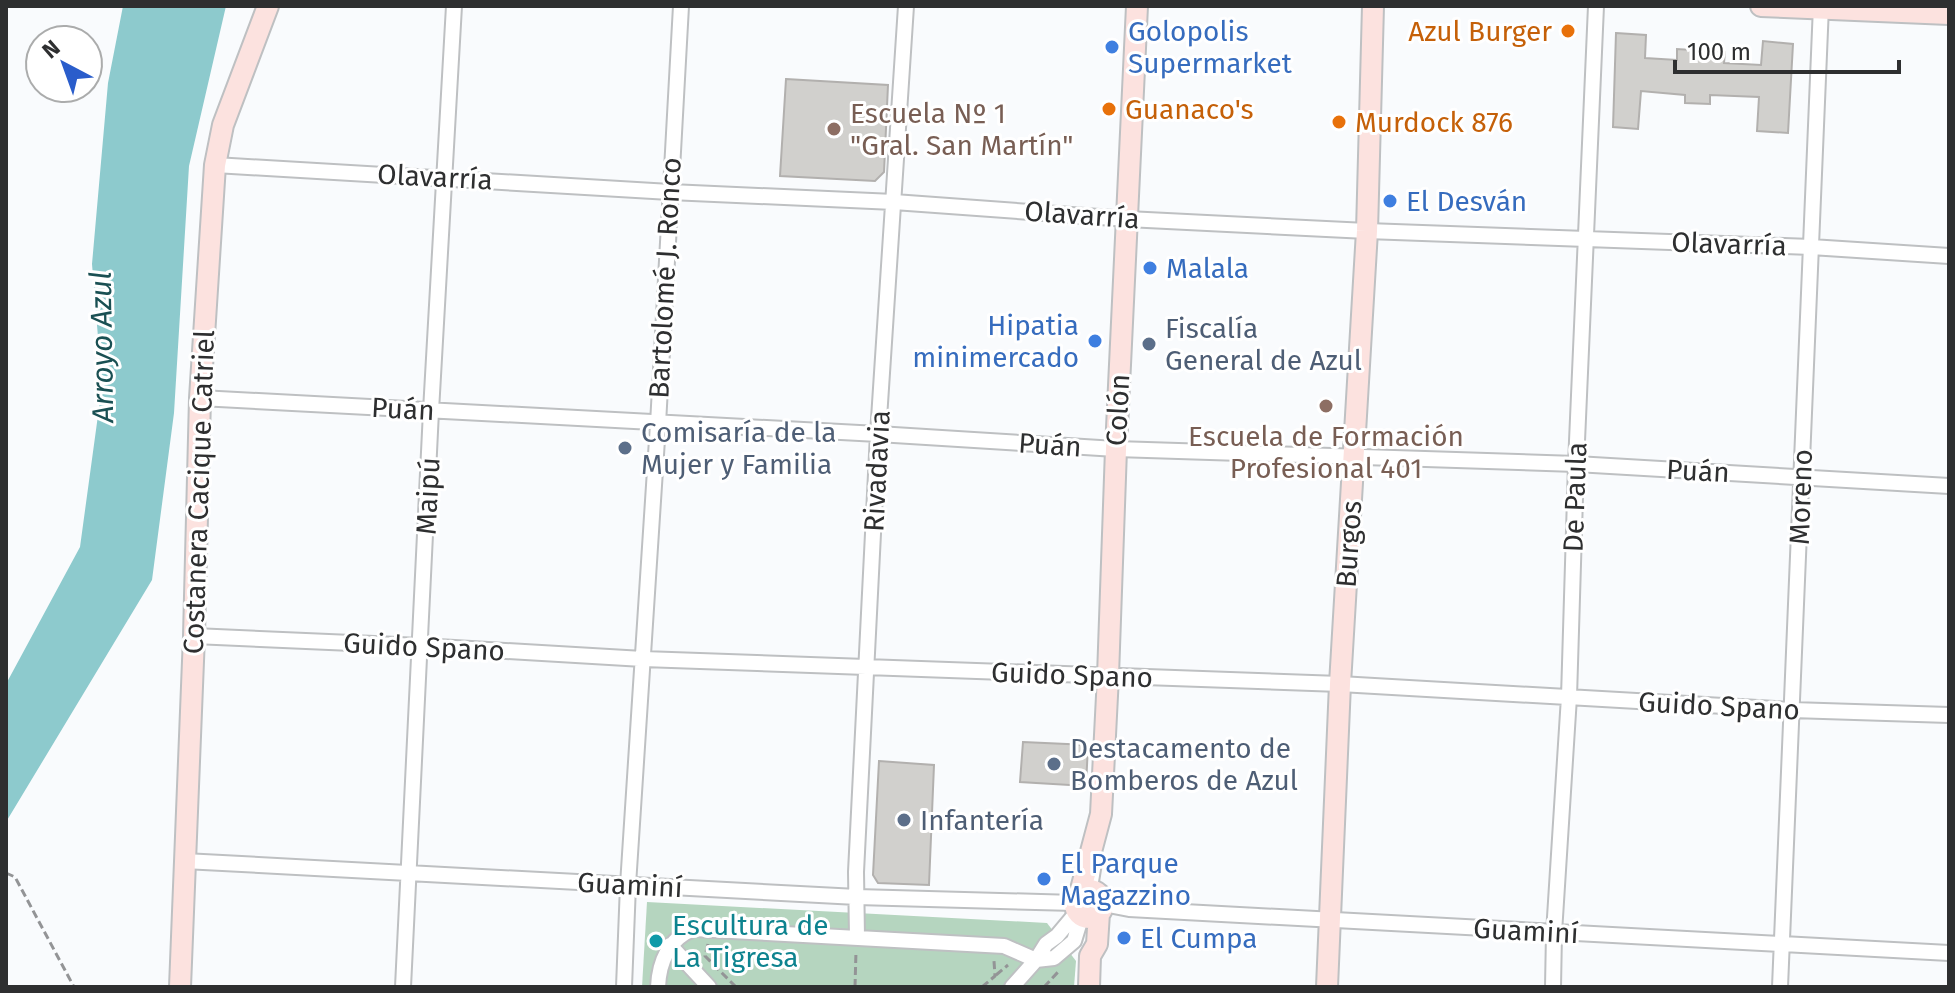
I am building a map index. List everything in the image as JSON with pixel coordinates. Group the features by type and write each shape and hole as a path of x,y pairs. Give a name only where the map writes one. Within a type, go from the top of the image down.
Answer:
{"main road":[{"name":"Costanera Cacique Catriel","path":"180,987 200,398 215,165 223,125 268,6"},
{"name":"Colón","path":"1087,906 1101,814 1137,6"},
{"name":"Burgos","path":"1327,987 1340,684 1367,231 1373,6"},
{"path":"1761,6 1949,14"},
{"path":"1087,906 1085,944 1090,956 1089,987"}],"street":[{"name":"Maipú","path":"403,987 454,6"},
{"name":"Bartolomé J. Ronco","path":"624,987 681,6"},
{"name":"Rivadavia","path":"857,937 856,872 878,434 906,6"},
{"name":"De Paula","path":"1553,987 1569,697 1596,6"},
{"name":"Moreno","path":"1780,987 1821,8"},
{"name":"Olavarría","path":"215,165 894,202 1127,219 1811,247 1949,256"},
{"name":"Puán","path":"200,398 1116,449 1576,464 1949,486"},
{"name":"Guido Spano","path":"194,636 643,659 1340,684 1792,710 1949,715"},
{"name":"Guaminí","path":"184,861 1949,953"},
{"path":"1012,987 1046,944 1087,906"},
{"path":"658,987 670,945 694,929 1004,946 1036,960"},
{"path":"670,945 709,987"}],"path":[{"path":"6,873 15,877 74,987"},
{"path":"855,987 857,937"},
{"path":"709,940 705,956 736,987"},
{"path":"982,987 995,976 994,959"}],"green space":[{"path":"647,902 1047,923 1076,961 1074,987 642,987"}],"water":[{"name":"Arroyo Azul","path":"123,6 226,6 189,166 174,413 152,580 6,822 6,684 80,547 102,386 92,264 108,83"}],"building":[{"path":"1616,33 1646,35 1645,58 1677,60 1677,49 1725,52 1724,63 1761,65 1763,41 1793,44 1788,133 1757,131 1759,97 1710,95 1710,104 1685,103 1685,95 1641,91 1638,129 1613,127"},
{"name":"Escuela Nº 1 \"Gral. San Martín\"","path":"786,79 888,85 884,172 875,181 780,176"},
{"name":"Destacamento de Bomberos de Azul","path":"1023,742 1088,745 1086,786 1020,782"},
{"name":"Infantería","path":"879,761 934,765 929,885 878,883 873,875"}],"place":[{"name":"Azul Burger","path":"1568,31"},
{"name":"Golopolis Supermarket","path":"1112,47"},
{"name":"Guanaco's","path":"1109,109"},
{"name":"Murdock 876","path":"1339,122"},
{"name":"Escuela Nº 1 \"Gral. San Martín\"","path":"834,129"},
{"name":"El Desván","path":"1390,201"},
{"name":"Malala","path":"1150,268"},
{"name":"Hipatia minimercado","path":"1095,341"},
{"name":"Fiscalía General de Azul","path":"1149,344"},
{"name":"Escuela de Formación Profesional 401","path":"1326,406"},
{"name":"Comisaría de la Mujer y Familia","path":"625,448"},
{"name":"Destacamento de Bomberos de Azul","path":"1054,764"},
{"name":"Infantería","path":"904,820"},
{"name":"El Parque Magazzino","path":"1044,879"},
{"name":"El Cumpa","path":"1124,938"},
{"name":"Escultura de La Tigresa","path":"656,941"}]}
